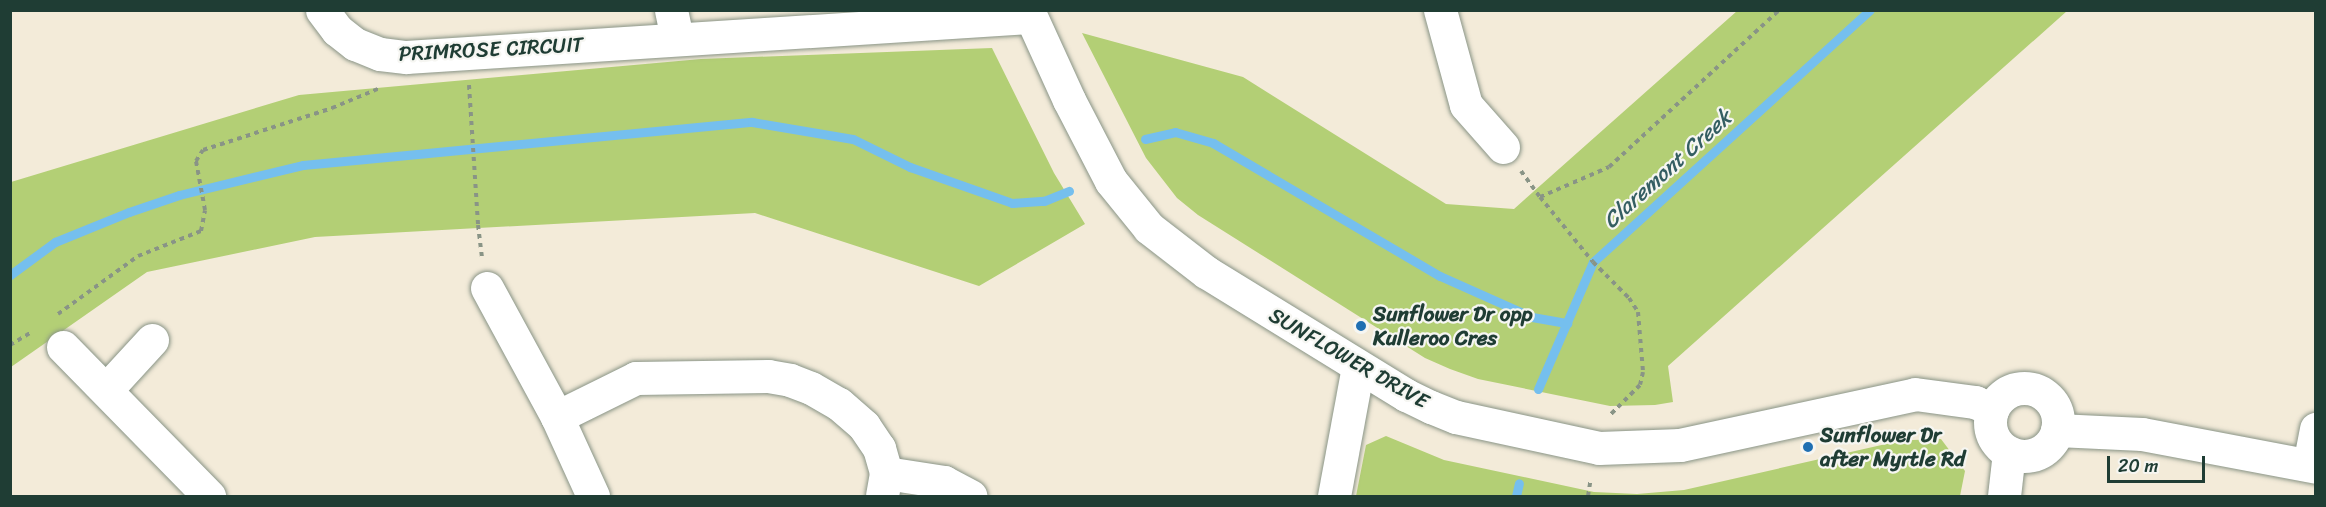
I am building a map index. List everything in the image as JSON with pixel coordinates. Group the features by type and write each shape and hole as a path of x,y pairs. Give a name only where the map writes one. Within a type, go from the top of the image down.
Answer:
{"street":[{"name":"PRIMROSE CIRCUIT","path":"322,10 337,30 355,44 367,50 399,56 674,24 1029,14"},
{"path":"1440,10 1466,105 1503,147"},
{"name":"SUNFLOWER DRIVE","path":"1029,14 1111,181 1130,208 1174,250 1358,367 1406,395 1456,417 1599,448 1680,446 1915,394 1975,402 1992,410"},
{"path":"487,288 557,417 593,496"},
{"path":"52,330 106,390 209,496"},
{"path":"106,390 152,340"},
{"path":"1334,496 1358,367"},
{"path":"557,417 636,378 660,375 779,378 811,388 853,415 879,448 884,485 944,482 970,496"},
{"path":"2029,388 2040,392 2055,408 2058,419 2057,430 2053,440 2038,452 2019,455 2009,452 2001,447 1991,430 1992,410 2007,393 2029,388"},
{"path":"2057,430 2142,434 2312,466 2316,429"},
{"path":"2004,496 2009,452"}],"path":[{"path":"1540,197 1609,167 1779,10"},
{"path":"469,82 478,225 487,288"},
{"path":"10,345 52,330 138,256 201,231 205,210 196,161 203,150 332,108 389,84"},
{"path":"1503,147 1593,262 1629,298 1638,312 1643,372 1640,385 1610,412 1588,496"}],"green space":[{"path":"1737,11 2067,11 1668,366 1673,402 1655,405 1610,406 1478,379 1450,369 1425,358 1198,215 1177,198 1146,158 1082,33 1243,77 1446,204 1514,209"},
{"path":"992,48 1054,173 1085,224 979,286 755,213 315,237 147,272 11,367 11,182 299,95 701,59"},
{"path":"1386,436 1444,460 1594,492 1637,494 1684,490 1886,444 1913,440 1941,439 1965,471 1960,496 1356,496 1366,445"}],"waterway":[{"name":"Claremont Creek","path":"1538,389 1593,262 1870,10"},
{"path":"10,275 55,242 129,212 179,195 303,165 752,122 853,139 910,167 1012,203 1044,201 1069,191"},
{"path":"1145,139 1175,132 1213,143 1440,276 1532,317 1567,323"},
{"name":"Claremont Creek","path":"1516,496 1519,483"}],"place":[{"name":"Sunflower Dr opp Kulleroo Cres","path":"1361,326"},
{"name":"Sunflower Dr after Myrtle Rd","path":"1808,447"}]}
